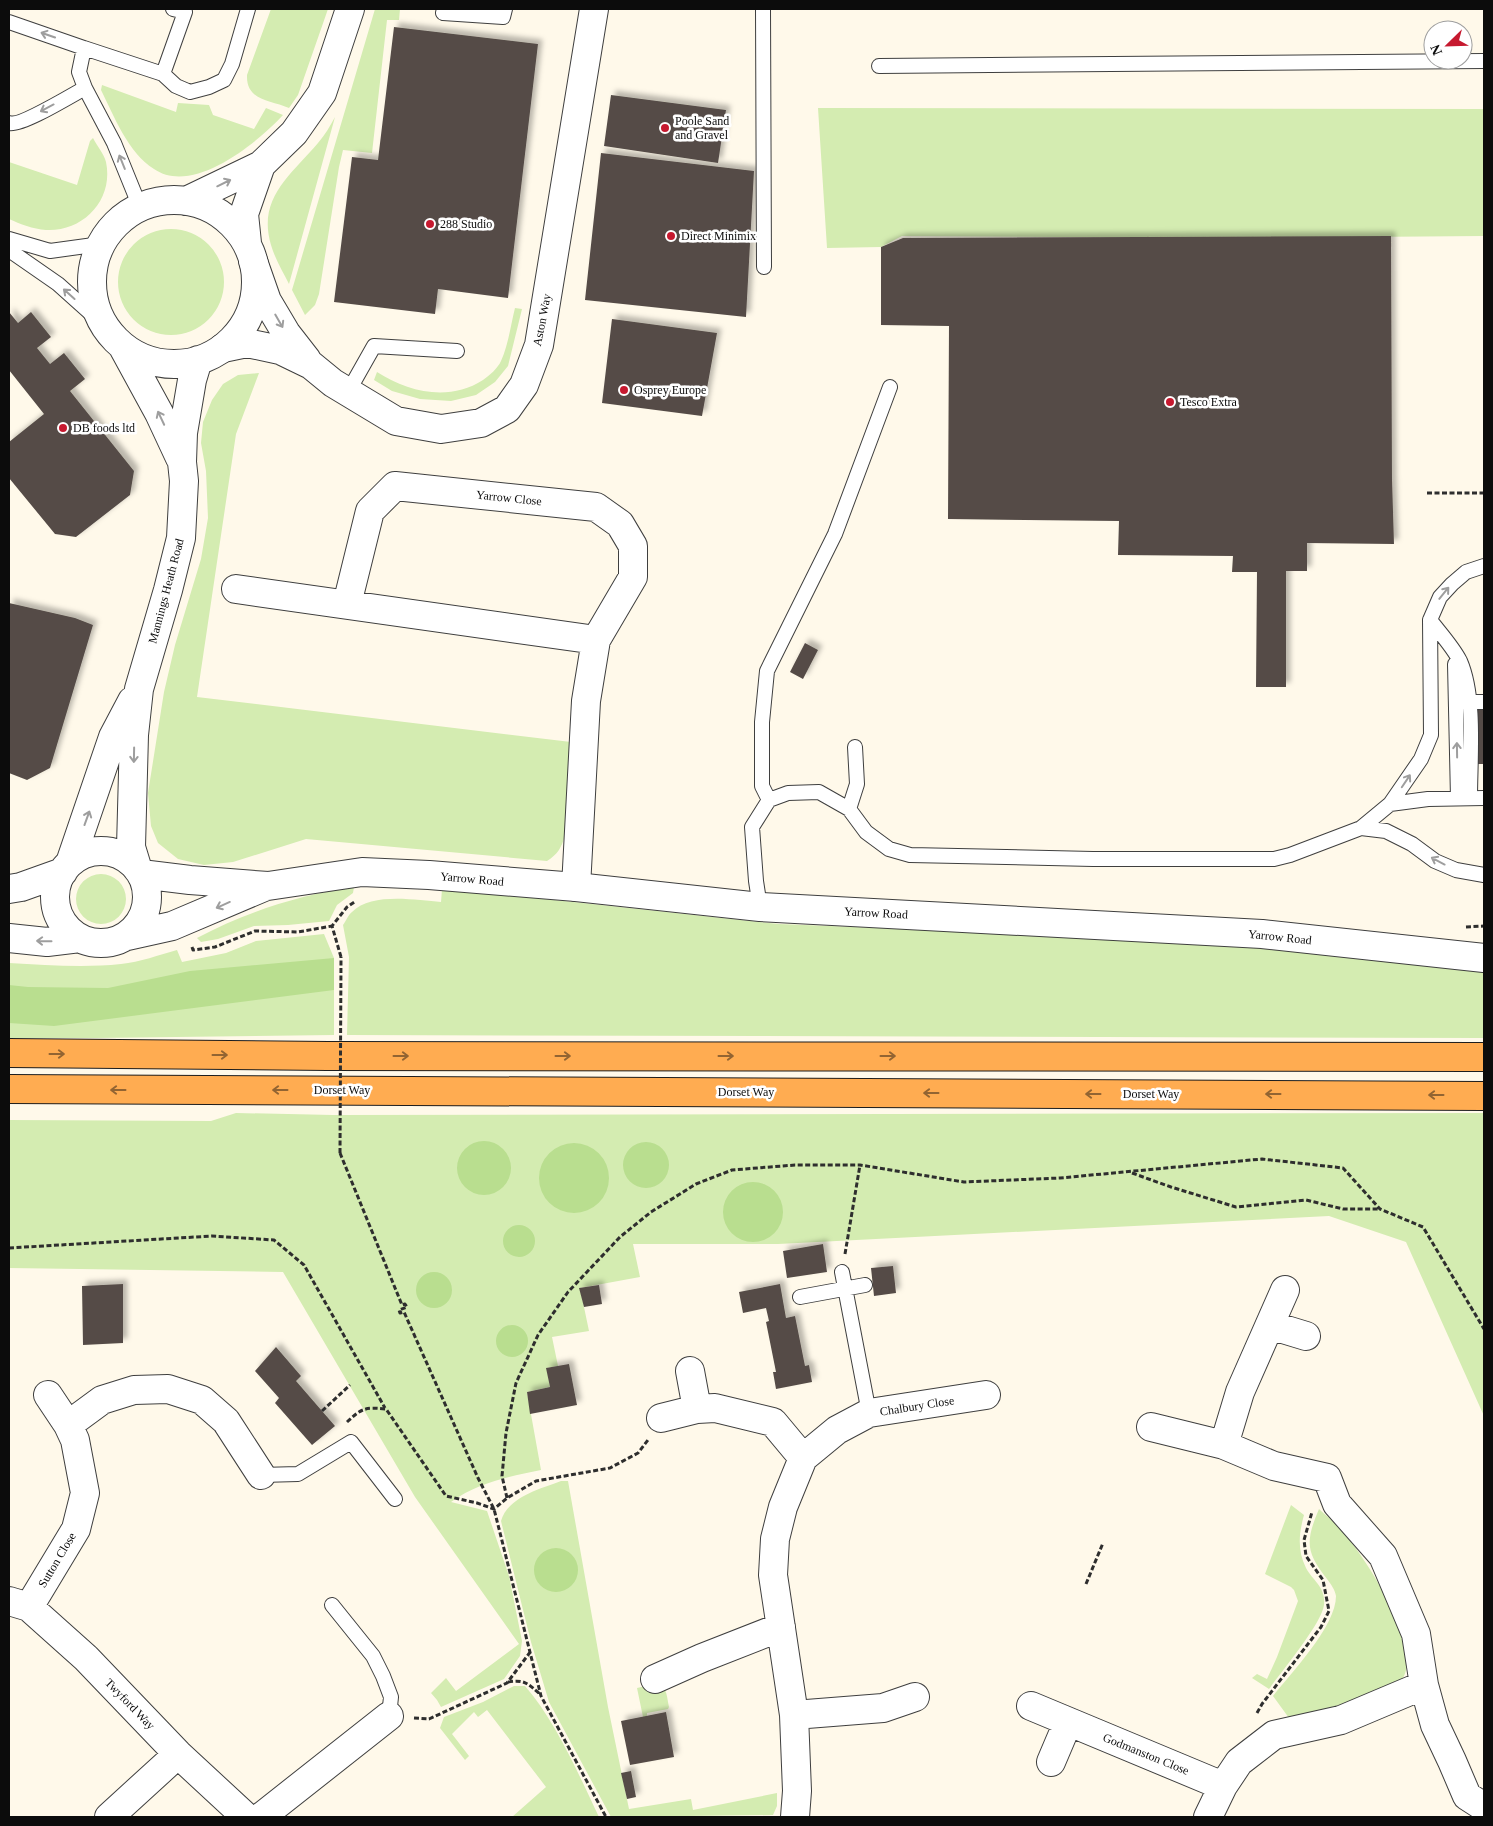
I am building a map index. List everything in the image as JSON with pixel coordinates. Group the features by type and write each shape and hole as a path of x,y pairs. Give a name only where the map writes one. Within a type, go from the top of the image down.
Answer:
{"highway":[{"path":"9,1053 328,1056 1484,1057"},
{"name":"Dorset Way","path":"9,1089 1484,1096"}],"street":[{"path":"186,201 261,164 294,133 322,93 350,9"},
{"name":"Aston Way","path":"250,252 267,301 286,333 311,365 333,383 396,421 441,429 482,423 507,409 524,385 539,345 594,9"},
{"path":"250,252 226,218 207,207 186,201 163,201 140,207 124,216 111,229 101,244 94,264 92,286 96,307 106,327 123,346 142,358 163,363 186,363 198,360 223,348 231,341 248,317 256,289 244,214 261,164"},
{"name":"Aston Way","path":"223,348 247,343 280,350 311,365"},
{"name":"Mannings Heath Road","path":"123,346 182,462"},
{"name":"Mannings Heath Road","path":"140,872 131,848 134,735 139,689 181,538 184,481 182,462 183,433 192,380 198,360"},
{"name":"Yarrow Close","path":"347,604 370,510 396,486 596,507 620,524 633,546 633,577 596,640 586,701 576,887"},
{"path":"236,588 596,640"},
{"name":"Mannings Heath Road","path":"67,868 113,737 139,689"},
{"path":"9,889 21,887 67,868 81,856 105,851 123,857 140,872 146,887 146,908 137,927 127,936 116,941 104,943 91,942 80,938 68,929 60,916 56,901 57,886 67,868"},
{"name":"Yarrow Road","path":"140,872 190,880 268,886 362,872 429,875 576,887 760,907 1262,934 1484,958"},
{"name":"Yarrow Road","path":"127,936 172,926 268,886"},
{"path":"9,938 48,942 80,938"},
{"path":"1224,1445 1240,1392 1285,1290"},
{"path":"1270,1324 1306,1336"},
{"path":"690,1371 697,1409"},
{"path":"68,1425 102,1400 134,1390 168,1389 202,1400 226,1421 261,1475"},
{"name":"Sutton Close","path":"19,1604 76,1528 85,1493 75,1440 68,1425 48,1395"},
{"name":"Chalbury Close","path":"795,1817 797,1791 794,1715 774,1575 775,1539 783,1507 804,1458 837,1430 869,1413 986,1395"},
{"path":"661,1418 697,1409 715,1408 773,1422 804,1458"},
{"path":"1152,1427 1224,1445 1274,1466 1327,1478 1337,1504 1383,1556 1416,1634 1424,1685 1435,1725 1467,1796 1484,1807"},
{"name":"Twyford Way","path":"19,1604 86,1658 178,1754 246,1817"},
{"path":"655,1679 781,1627"},
{"path":"1208,1817 1223,1786 1239,1762 1274,1735 1341,1720 1424,1685"},
{"path":"794,1715 883,1708 915,1697"},
{"name":"Godmanston Close","path":"1031,1706 1223,1786"},
{"path":"261,1817 388,1716"},
{"path":"1051,1762 1068,1722"},
{"path":"109,1817 178,1754"}],"lane":[{"path":"163,74 185,12 173,9"},
{"path":"9,22 163,74 176,86 190,92 209,87 224,80 232,64 248,9"},
{"path":"444,9 443,14 503,17 505,9"},
{"path":"763,9 764,267"},
{"path":"84,48 79,72 85,88 114,143 140,207"},
{"path":"879,66 1484,61"},
{"path":"9,123 13,124 29,118 85,88"},
{"path":"9,239 50,251 101,244"},
{"path":"9,250 58,284 106,327"},
{"path":"348,392 374,346 457,351"},
{"path":"769,800 762,786 762,722 767,671 835,534 890,387"},
{"path":"760,907 752,827 769,800 788,792 819,792 849,810 866,832 889,849 910,855 1093,860 1274,859 1304,850 1361,828 1390,804 1421,759 1431,735 1430,620 1440,597 1466,572 1484,566"},
{"path":"1430,620 1460,660 1470,702 1471,798"},
{"path":"1455,654 1471,798"},
{"path":"1470,702 1484,702 1484,708"},
{"path":"849,810 857,784 855,747"},
{"path":"1390,804 1428,799 1471,798"},
{"path":"1361,828 1386,832 1412,844 1435,861 1456,870 1484,875"},
{"path":"842,1272 869,1413"},
{"path":"800,1297 865,1285"},
{"path":"261,1475 298,1474 351,1442 395,1499"},
{"path":"332,1605 373,1656 391,1697 388,1716"}],"path":[{"path":"1427,493 1484,493"},
{"path":"183,922 193,950 215,947 255,931 298,932 332,926 347,907 363,897"},
{"path":"332,926 341,957 340,1153 402,1305 405,1304 407,1307 399,1310 400,1313 404,1312 478,1478 494,1509 541,1696 606,1817"},
{"path":"508,1498 502,1476 506,1434 516,1383 538,1335 568,1292 620,1236 651,1212 696,1184 732,1170 795,1165 860,1165 964,1182 1060,1178 1262,1158 1343,1168 1380,1209"},
{"path":"842,1272 860,1165"},
{"path":"1130,1172 1236,1207 1306,1200 1343,1209 1380,1209 1423,1227 1484,1329"},
{"path":"9,1248 212,1236 274,1240 304,1265 386,1409 446,1496 494,1509"},
{"path":"322,1411 350,1385"},
{"path":"361,1410 386,1409"},
{"path":"494,1509 536,1481 610,1468 638,1453 658,1427 661,1418"},
{"path":"1257,1713 1321,1627 1328,1611 1323,1580 1306,1556 1304,1540 1309,1520 1327,1478"},
{"path":"1086,1584 1103,1543"},
{"path":"507,1682 530,1651"},
{"path":"388,1716 430,1719 507,1682 518,1680 528,1683 541,1696"}],"green space":[{"path":"271,9 328,9 298,95 289,108 260,98 250,90 248,84 247,75"},
{"path":"375,9 400,9 399,20 387,20 372,153 343,150 319,294 315,305 305,315 292,290"},
{"path":"102,85 176,112 178,103 209,105 213,115 254,129 266,108 283,115 241,152 223,163 187,176 170,176 154,169 145,162 129,144 101,90"},
{"path":"818,108 1484,109 1484,236 1239,238 902,236 881,247 827,248"},
{"path":"335,117 289,284 271,245 268,228 269,214 279,188 321,140"},
{"path":"93,138 105,159 107,176 105,189 93,211 72,226 60,229 36,229 9,219 9,162 77,185 90,141"},
{"path":"171,229 191,233 208,245 220,262 224,282 220,302 208,319 191,331 171,335 151,331 134,319 122,302 118,282 122,262 134,245 151,233"},
{"path":"515,308 522,309 508,366 495,382 476,395 451,401 420,399 392,391 374,380 377,372 402,385 429,392 456,391 470,387 493,372 500,364 506,349"},
{"path":"259,373 236,434 197,697 571,742 565,836 559,850 547,861 306,839 233,862 204,865 178,859 158,843 151,826 148,793 164,692 175,645 201,559 208,518 206,471 201,443 203,422 212,400 223,384 238,375"},
{"path":"96,874 106,874 119,881 126,894 126,904 119,917 106,924 96,924 87,920 80,913 76,904 76,894 80,885 87,878"},
{"path":"354,887 353,893 337,905 329,921 254,926 218,939 201,942 197,938 234,920 273,906 333,890"},
{"path":"442,889 779,924 1304,945 1484,972 1484,1038 347,1035 349,957 343,925 348,916 360,906 382,900 407,899 441,902"},
{"path":"324,934 334,958 334,1035 9,1038 9,963 65,966 121,964 177,950 182,962 226,953 256,941"},
{"path":"334,958 334,990 54,1026 9,1023 9,985 108,988 190,971"},
{"path":"236,1113 333,1115 1484,1113 1484,1416 1406,1242 1329,1216 778,1244 633,1244 640,1277 580,1288 589,1331 552,1337 558,1366 547,1368 550,1387 527,1392 541,1470 483,1485 451,1502 487,1511 509,1576 522,1641 520,1656 504,1679 441,1707 431,1693 446,1678 456,1691 519,1644 415,1497 283,1272 9,1268 9,1120 211,1121"},
{"path":"479,1141 489,1141 499,1145 507,1153 511,1168 507,1183 499,1191 489,1195 479,1195 469,1191 461,1183 457,1173 457,1163 461,1153 469,1145"},
{"path":"646,1142 659,1146 665,1152 669,1165 665,1178 659,1184 646,1188 633,1184 627,1178 623,1165 627,1152 633,1146"},
{"path":"574,1143 587,1146 599,1153 606,1165 609,1178 606,1191 599,1203 587,1210 574,1213 561,1210 549,1203 542,1191 539,1178 542,1165 549,1153 561,1146"},
{"path":"753,1182 769,1187 774,1191 778,1196 783,1212 778,1228 774,1233 769,1237 753,1242 737,1237 732,1233 728,1228 723,1212 728,1196 732,1191 737,1187"},
{"path":"519,1225 531,1229 535,1241 531,1253 519,1257 507,1253 503,1241 507,1229"},
{"path":"434,1272 441,1273 447,1277 451,1283 451,1297 447,1303 441,1307 434,1308 427,1307 421,1303 417,1297 416,1290 417,1283 421,1277 427,1273"},
{"path":"512,1325 523,1330 528,1341 523,1352 512,1357 501,1352 496,1341 501,1330"},
{"path":"561,1481 568,1481 608,1707 629,1809 691,1799 693,1810 777,1793 777,1806 773,1815 611,1817 549,1702 531,1642 501,1521 510,1506 518,1500"},
{"path":"1291,1505 1304,1515 1300,1535 1301,1555 1306,1568 1323,1593 1324,1605 1322,1613 1309,1635 1269,1689 1252,1678 1257,1674 1267,1679 1298,1601 1291,1587 1265,1574"},
{"path":"1319,1509 1337,1524 1362,1556 1375,1577 1398,1622 1405,1644 1407,1663 1403,1678 1384,1691 1289,1718 1273,1696 1321,1634 1329,1621 1336,1596 1315,1561 1310,1546 1311,1530"},
{"path":"556,1548 568,1552 574,1558 578,1570 574,1582 568,1588 556,1592 544,1588 538,1582 534,1570 538,1558 544,1552"},
{"path":"659,1683 665,1690 669,1707 668,1709 647,1713 647,1716 643,1717 637,1688"},
{"path":"514,1686 525,1686 546,1715 566,1748 599,1817 512,1817 546,1787 487,1710 478,1717 474,1712 452,1734 469,1756 465,1760 440,1728 444,1717 483,1702"}],"building":[{"name":"288 Studio","path":"394,27 538,44 508,298 438,289 435,314 334,302 352,157 378,160"},
{"name":"Poole Sand and Gravel","path":"611,95 726,110 718,163 604,146"},
{"name":"Direct Minimix","path":"601,153 754,171 746,317 585,300"},
{"name":"Tesco Extra","path":"1391,236 1394,544 1307,543 1307,571 1286,571 1286,687 1256,687 1257,572 1232,572 1233,556 1118,555 1119,521 948,519 949,326 881,325 881,247 903,238"},
{"name":"DB foods ltd","path":"9,312 18,323 31,312 51,337 37,348 50,364 64,353 85,379 70,391 134,471 130,495 76,537 55,534 9,478 9,442 44,414 9,370"},
{"path":"612,319 717,333 702,416 602,403"},
{"path":"9,603 75,618 93,625 50,768 27,780 9,773"},
{"path":"805,643 818,650 803,679 790,672"},
{"path":"1465,710 1484,710 1484,764 1465,764"},
{"path":"823,1244 827,1272 787,1278 783,1251"},
{"path":"893,1266 896,1293 874,1296 871,1268"},
{"path":"123,1284 123,1343 83,1345 82,1286"},
{"path":"780,1284 786,1318 795,1316 805,1366 809,1365 812,1382 776,1389 773,1372 776,1372 766,1322 769,1321 766,1308 743,1313 739,1292"},
{"path":"599,1285 602,1304 584,1307 579,1288"},
{"path":"276,1347 301,1376 296,1381 335,1426 312,1445 275,1403 279,1398 255,1371"},
{"path":"569,1364 577,1405 530,1414 527,1392 550,1387 546,1368"},
{"path":"666,1712 674,1757 630,1765 621,1721"},
{"path":"631,1771 636,1797 627,1799 621,1773"}],"place":[{"name":"Poole Sand and Gravel","path":"665,128"},
{"name":"288 Studio","path":"430,224"},
{"name":"Direct Minimix","path":"671,236"},
{"name":"Osprey Europe","path":"624,390"},
{"name":"Tesco Extra","path":"1170,402"},
{"name":"DB foods ltd","path":"63,428"}]}
